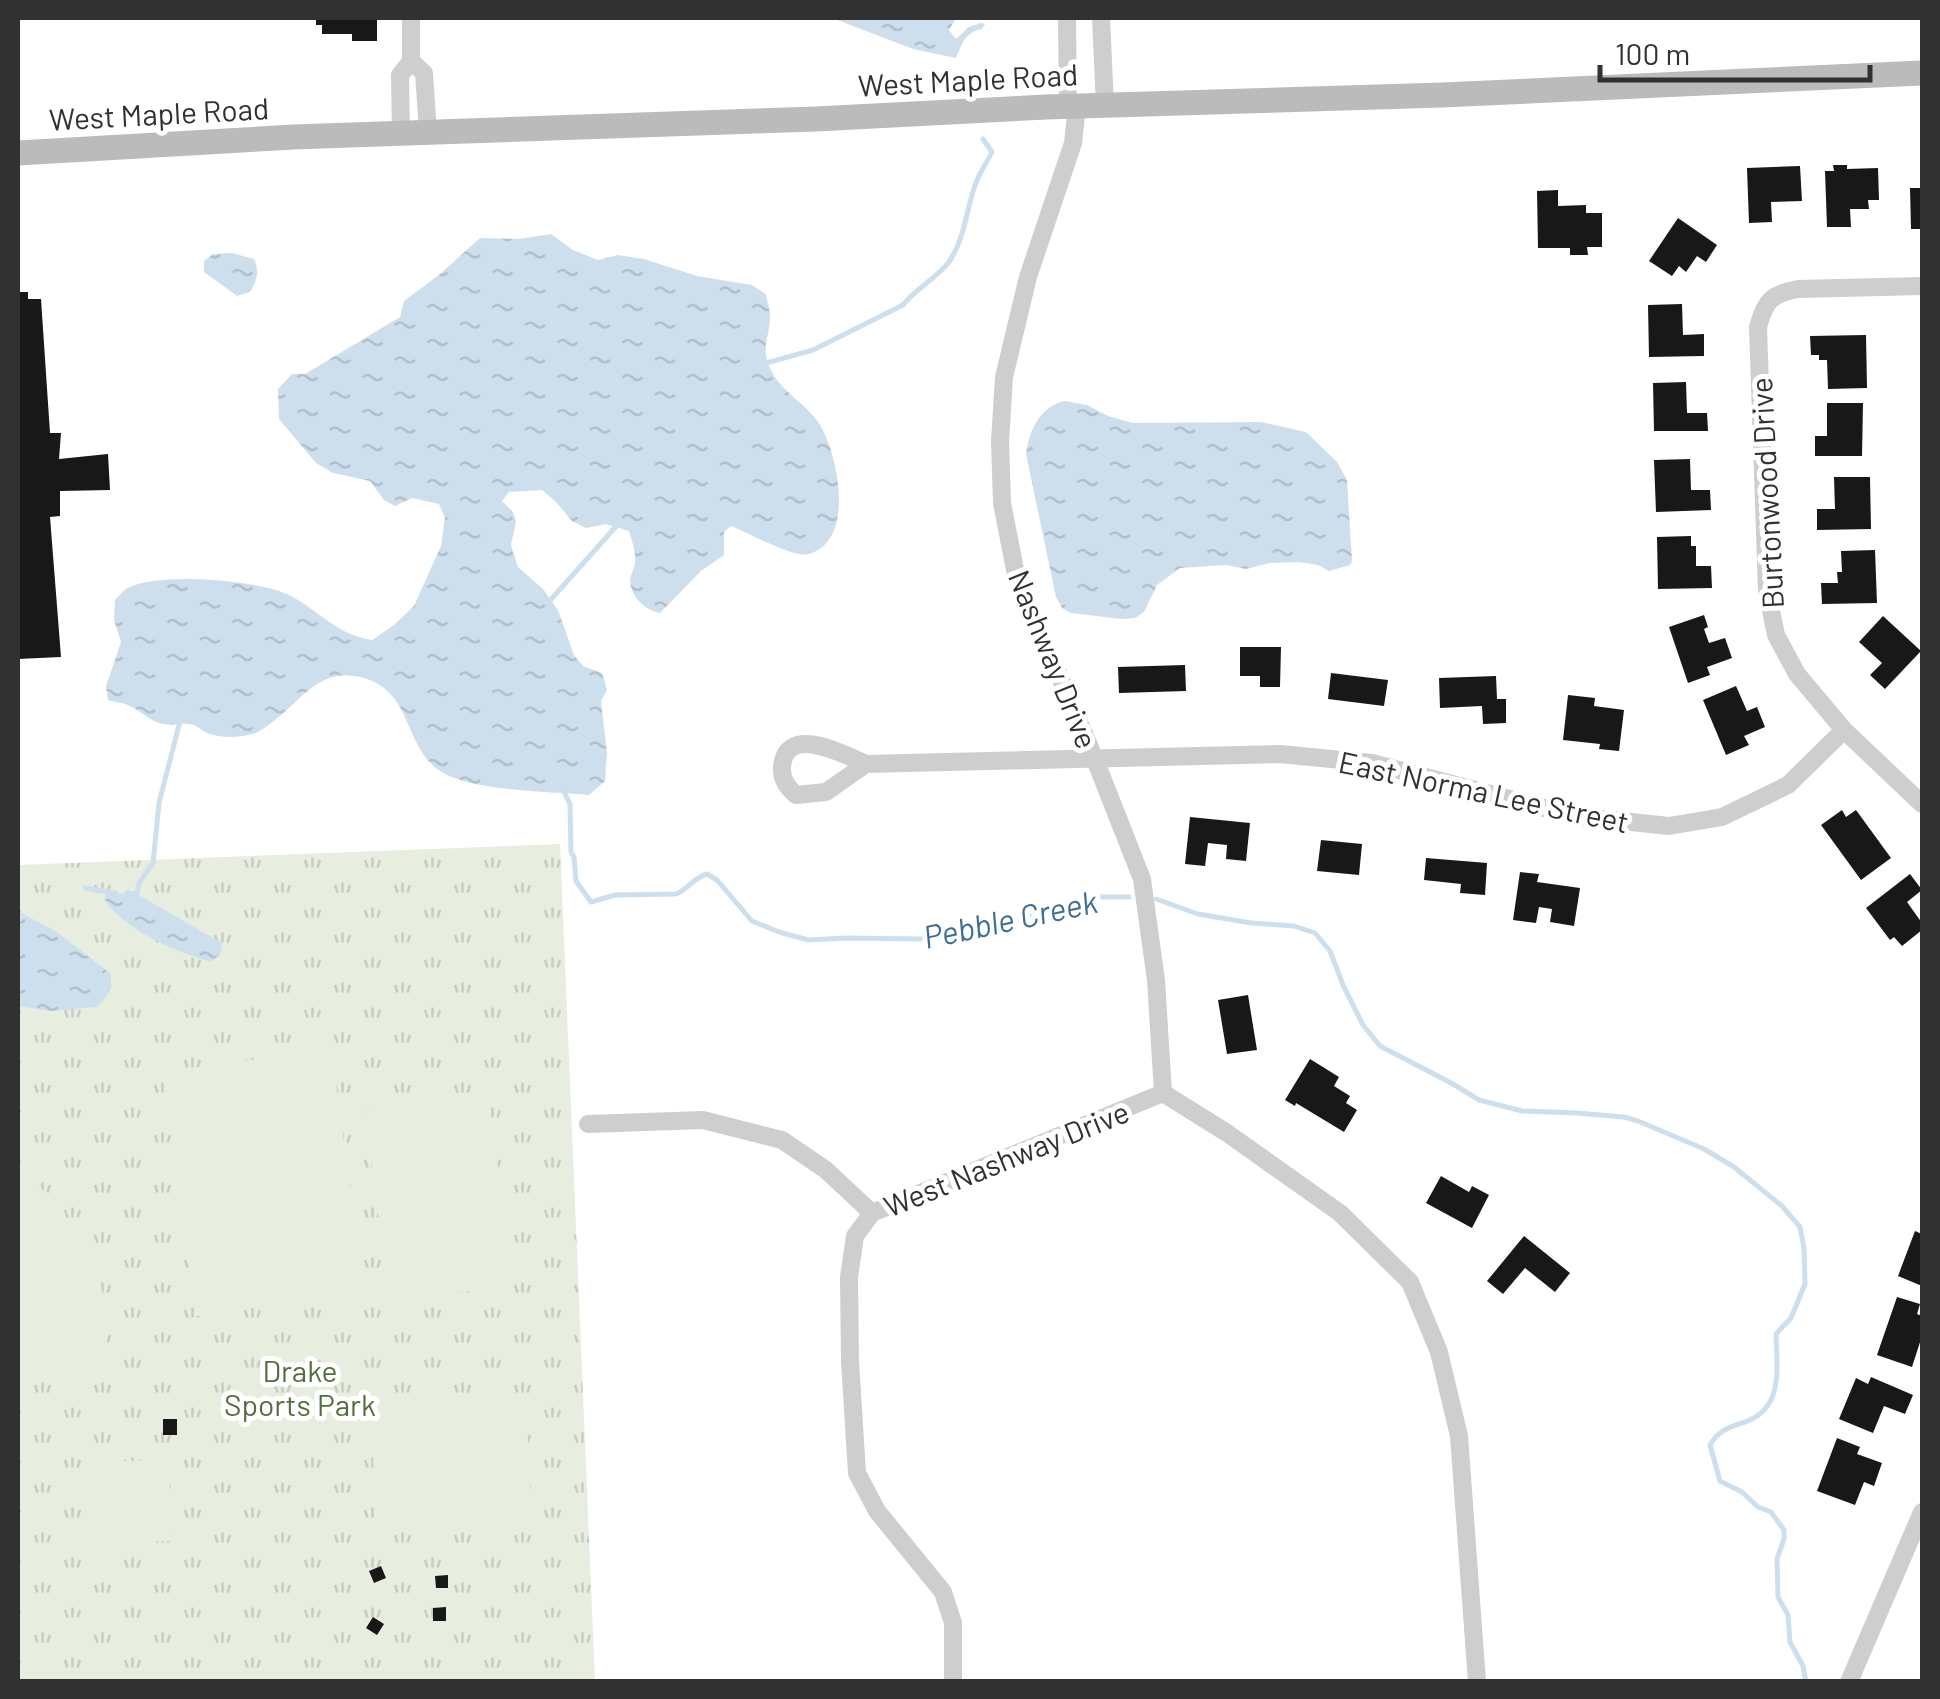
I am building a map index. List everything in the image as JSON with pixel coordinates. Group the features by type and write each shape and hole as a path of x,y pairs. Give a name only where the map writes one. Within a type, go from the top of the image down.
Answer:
{"main road":[{"name":"West Maple Road","path":"18,153 231,140 1922,73"}],"street":[{"path":"411,18 412,61 400,75 414,134"},
{"name":"Nashway Drive","path":"1067,18 1073,143 1028,277 1004,377 1002,502 1016,576 1142,879 1156,980 1163,1093"},
{"path":"1101,18 1105,106"},
{"path":"412,61 424,73 414,134"},
{"name":"Burtonwood Drive","path":"1922,286 1798,289 1778,293 1764,308 1758,327 1768,591 1776,635 1798,674 1844,730 1922,804"},
{"name":"East Norma Lee Street","path":"866,764 1280,754 1372,764 1575,816 1669,826 1722,816 1788,785 1844,730"},
{"path":"1163,1093 1340,1213 1410,1282 1438,1352 1459,1436 1477,1682"},
{"name":"West Nashway Drive","path":"953,1682 953,1624 943,1592 877,1511 857,1473 849,1277 855,1236 872,1213 1163,1093"},
{"path":"588,1124 703,1120 782,1140 826,1170 872,1213"},
{"path":"1849,1682 1922,1512"}],"green space":[{"name":"Drake Sports Park","path":"560,844 595,1681 18,1681 18,865"},
{"path":"331,1049 365,1293 196,1316 162,1072"},
{"path":"488,1092 514,1285 390,1302 364,1109"},
{"path":"18,1169 51,1197 99,1277 108,1321 106,1370 18,1381"},
{"path":"526,1401 532,1522 376,1530 371,1409"},
{"path":"169,1460 171,1541 90,1544 88,1462"}],"water":[{"path":"832,18 956,18 949,30 956,39 969,27 985,24 962,43 956,58 913,49"},
{"path":"551,234 573,250 598,260 618,255 644,259 697,276 752,285 766,294 770,316 767,360 780,384 820,425 837,475 838,515 824,546 802,554 731,526 724,532 724,555 701,571 660,613 644,606 633,591 630,579 635,559 629,531 606,524 586,528 572,521 542,490 509,492 502,501 513,512 516,522 511,545 518,567 543,589 558,610 574,655 583,666 602,673 607,690 601,701 607,753 605,781 589,795 491,787 454,778 428,760 390,694 360,677 346,675 322,681 262,730 241,736 212,735 190,724 158,723 130,706 108,700 106,686 121,642 114,620 115,600 140,583 183,579 255,585 289,595 348,633 372,640 414,606 441,546 445,518 439,504 412,498 395,506 384,500 370,481 333,473 316,463 279,419 278,389 292,374 305,374 400,317 404,301 480,238 519,239"},
{"path":"232,253 254,259 257,268 250,292 237,296 204,272 204,261 213,254"},
{"path":"1065,401 1133,423 1261,422 1306,432 1337,462 1347,480 1350,565 1329,571 1299,562 1246,569 1226,565 1180,568 1157,585 1144,612 1135,618 1071,613 1062,608 1056,597 1026,454 1042,414"},
{"path":"106,893 137,894 222,943 221,953 211,962 153,939 114,911 105,900"},
{"path":"18,911 57,932 111,974 108,992 97,1007 51,1011 18,1006"}],"building":[{"path":"316,18 377,20 377,41 352,41 352,34 322,34 322,25 316,25"},
{"path":"1833,165 1847,165 1847,169 1878,168 1879,200 1868,200 1869,209 1850,209 1851,227 1827,227 1825,171 1834,171"},
{"path":"1800,166 1802,201 1771,202 1772,222 1749,223 1747,168"},
{"path":"1910,188 1922,188 1922,229 1911,229"},
{"path":"1558,190 1558,206 1586,205 1586,213 1602,213 1602,247 1587,247 1588,255 1570,255 1570,248 1538,248 1537,191"},
{"path":"1678,218 1717,245 1706,262 1697,256 1686,272 1679,266 1672,276 1649,261"},
{"path":"18,292 28,292 28,299 41,299 50,433 61,433 59,459 108,454 110,490 60,491 60,516 50,517 61,657 18,659"},
{"path":"1682,304 1683,335 1704,334 1704,356 1649,357 1648,305"},
{"path":"1866,335 1867,388 1828,389 1827,360 1811,355 1810,336"},
{"path":"1686,382 1687,413 1707,413 1708,431 1654,431 1653,383"},
{"path":"1827,403 1863,403 1862,456 1815,456 1815,436 1827,436"},
{"path":"1690,459 1691,490 1710,490 1711,510 1656,512 1654,460"},
{"path":"1834,477 1870,477 1871,529 1817,530 1817,509 1835,509"},
{"path":"1691,536 1691,546 1696,546 1696,566 1711,566 1712,588 1658,589 1657,537"},
{"path":"1875,550 1877,603 1822,604 1821,583 1838,583 1837,572 1842,572 1841,551"},
{"path":"1704,615 1709,643 1725,638 1732,658 1707,667 1710,675 1688,683 1669,627"},
{"path":"1883,616 1921,651 1885,689 1870,675 1882,663 1859,642"},
{"path":"1240,647 1281,647 1280,687 1260,687 1260,676 1240,676"},
{"path":"1185,665 1186,691 1119,693 1118,667"},
{"path":"1331,673 1388,680 1384,706 1328,699"},
{"path":"1496,676 1497,699 1506,699 1506,723 1483,724 1482,706 1440,708 1439,678"},
{"path":"1736,686 1747,711 1757,707 1765,727 1744,736 1749,745 1726,755 1703,700"},
{"path":"1568,695 1595,698 1594,706 1624,710 1619,751 1599,749 1600,744 1563,740"},
{"path":"1842,810 1846,817 1856,810 1891,858 1861,880 1821,825"},
{"path":"1190,817 1250,823 1246,861 1226,859 1227,845 1208,843 1205,866 1185,864"},
{"path":"1321,840 1362,844 1359,875 1317,871"},
{"path":"1426,858 1487,863 1485,895 1460,893 1461,884 1424,880"},
{"path":"1520,872 1539,874 1537,882 1580,888 1574,926 1550,922 1552,909 1539,907 1536,923 1513,920"},
{"path":"1910,874 1922,890 1907,902 1922,923 1922,930 1902,946 1894,937 1890,940 1866,908"},
{"path":"1248,995 1257,1050 1227,1054 1218,1000"},
{"path":"1310,1059 1339,1077 1334,1086 1350,1096 1346,1103 1357,1110 1344,1132 1285,1100"},
{"path":"1441,1176 1469,1192 1472,1186 1489,1195 1472,1228 1426,1203"},
{"path":"1915,1231 1922,1234 1922,1286 1898,1276"},
{"path":"1524,1236 1570,1273 1555,1292 1525,1268 1503,1294 1487,1281"},
{"path":"1897,1297 1920,1304 1917,1314 1922,1316 1922,1336 1912,1367 1877,1355"},
{"path":"1871,1377 1913,1395 1905,1414 1884,1406 1873,1433 1839,1419 1856,1378 1868,1384"},
{"path":"163,1419 177,1419 177,1435 163,1435"},
{"path":"1837,1438 1860,1447 1857,1454 1882,1463 1874,1486 1864,1482 1855,1505 1817,1491"},
{"path":"381,1566 386,1578 374,1583 369,1571"},
{"path":"448,1575 448,1588 436,1588 435,1576"},
{"path":"446,1607 446,1621 433,1621 433,1608"},
{"path":"373,1617 384,1624 377,1635 366,1628"}],"waterway":[{"name":"Pebble Creek","path":"762,364 813,350 903,305 944,268 959,242 977,180 992,152 983,139"},
{"name":"Pebble Creek","path":"547,604 619,523"},
{"path":"127,893 137,894 139,883 153,863 159,803 179,725"},
{"name":"Pebble Creek","path":"561,786 570,804 576,881 591,902 615,895 676,894 707,874 717,880 752,921 779,932 808,940 921,939 961,935 1086,897 1129,897"},
{"path":"85,888 116,893"},
{"name":"Pebble Creek","path":"1156,899 1198,914 1294,926 1315,933 1330,951 1363,1025 1380,1046 1479,1100 1522,1111 1624,1117 1704,1149 1734,1167 1782,1206 1800,1227 1805,1284 1791,1318 1776,1334 1777,1375 1771,1399 1756,1417 1723,1431 1710,1445 1720,1481 1771,1512 1784,1530 1777,1559 1778,1597 1788,1615 1790,1642 1803,1666 1806,1682"}]}
